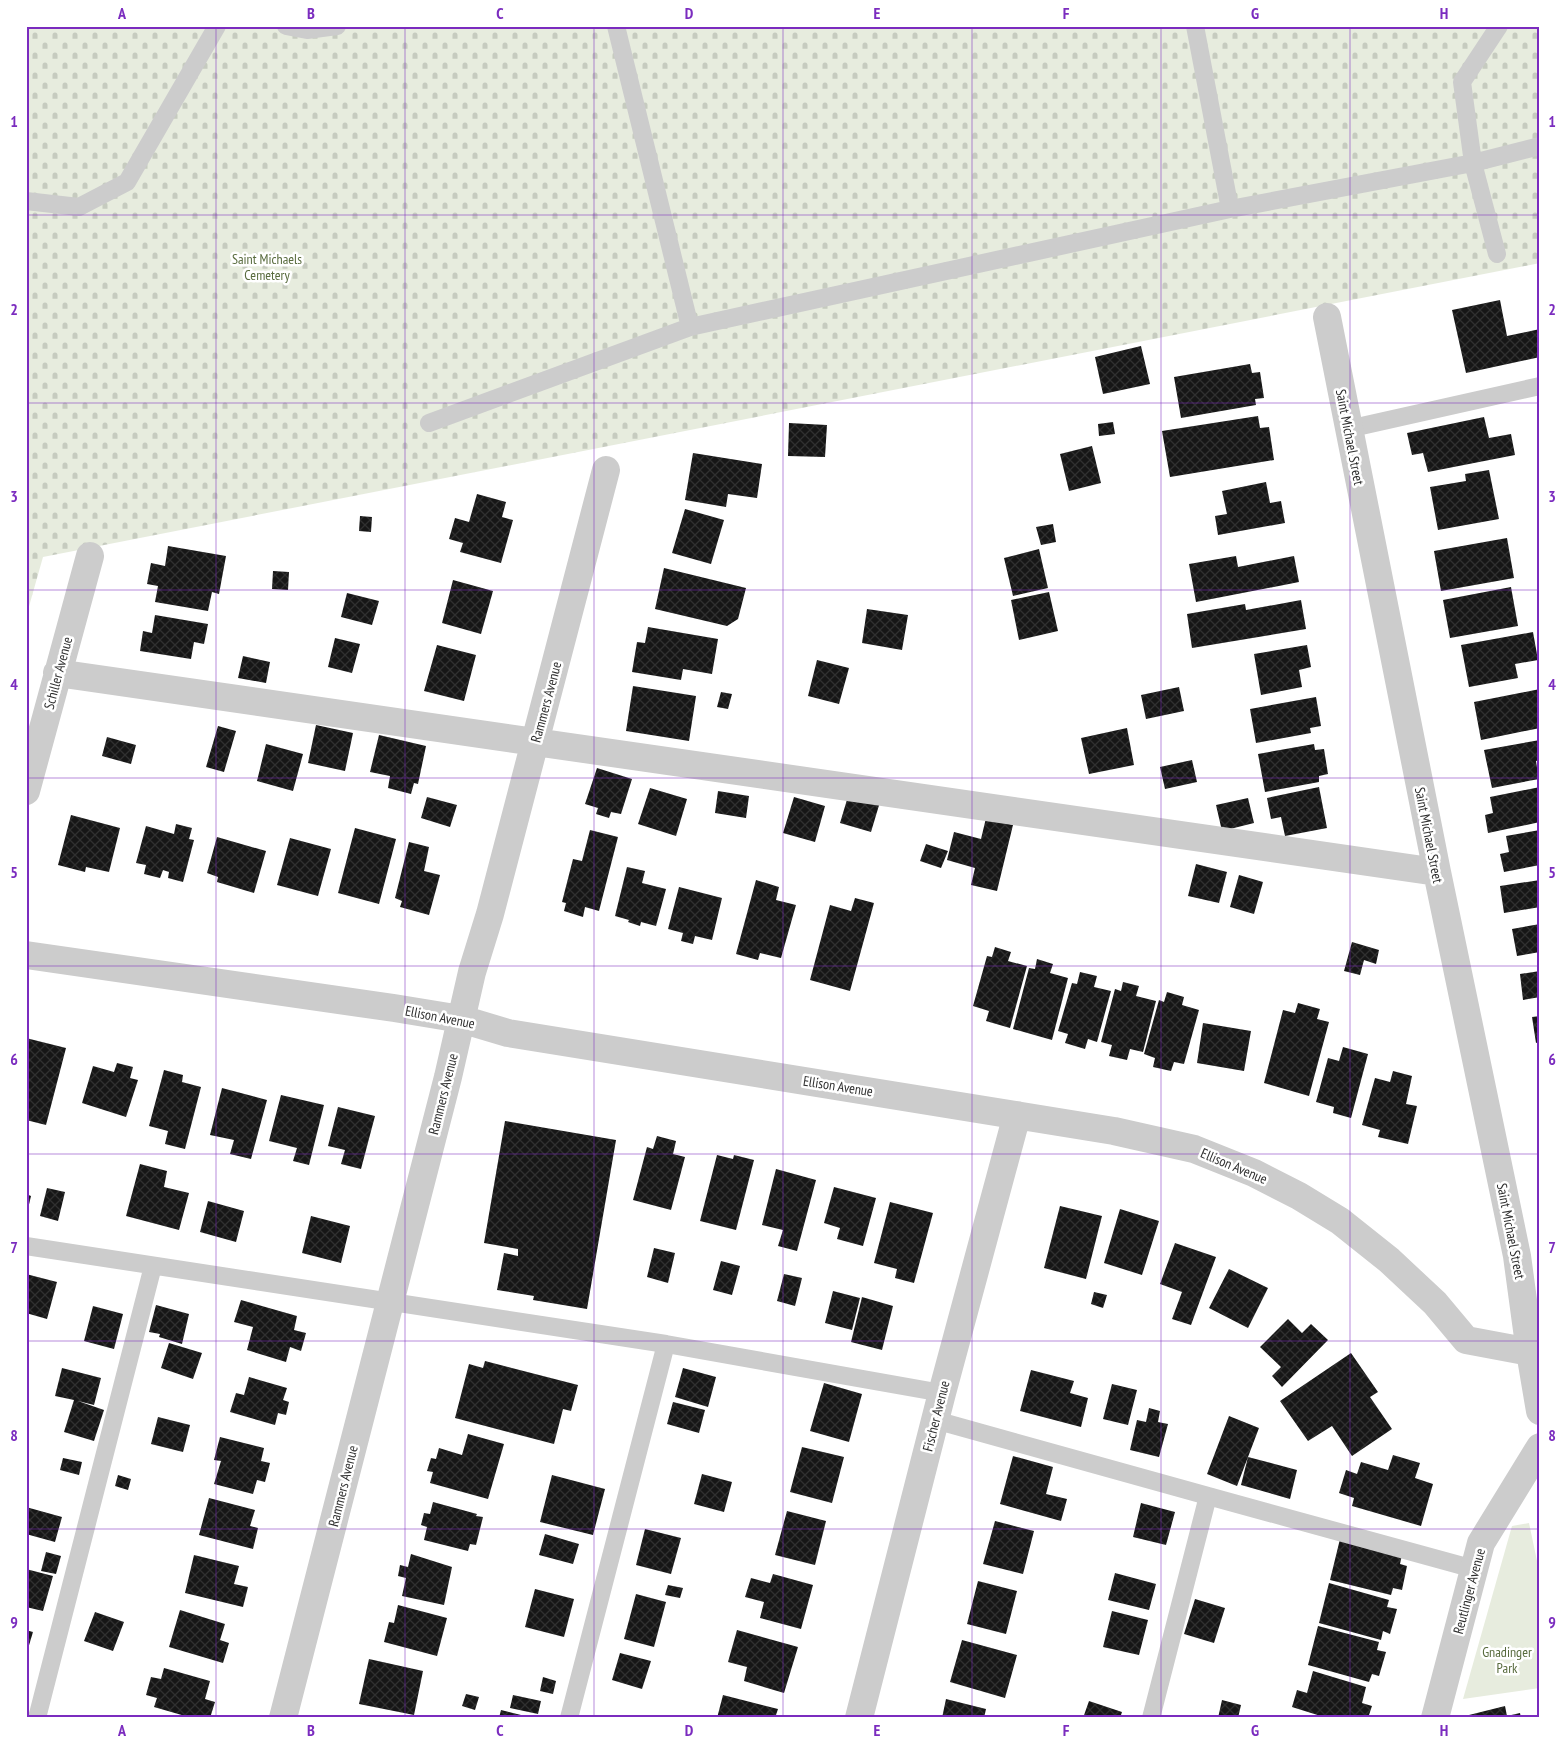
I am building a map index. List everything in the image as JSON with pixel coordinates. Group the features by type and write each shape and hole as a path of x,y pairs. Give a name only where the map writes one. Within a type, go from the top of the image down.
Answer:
{"street":[{"name":"Saint Michael Street","path":"1327,317 1437,872 1535,1351"},
{"name":"Rammers Avenue","path":"283,1718 448,1077 472,972 490,914 606,470"},
{"name":"Schiller Avenue","path":"26,791 90,556"},
{"path":"58,673 1437,872"},
{"name":"Ellison Avenue","path":"26,955 461,1019 508,1033 1114,1131 1194,1149 1254,1173 1299,1196 1340,1221 1389,1260 1435,1302 1466,1340 1535,1351"},
{"name":"Fischer Avenue","path":"859,1718 942,1393 1017,1115"},
{"path":"1535,1351 1540,1411"},
{"name":"Reutlinger Avenue","path":"1435,1718 1481,1543 1540,1447"}],"lane":[{"path":"26,201 79,207 127,182 218,26"},
{"path":"286,26 307,30 337,26"},
{"path":"616,26 690,327"},
{"path":"1195,26 1230,209"},
{"path":"1497,254 1473,163 1462,82 1499,26"},
{"path":"429,424 690,327 1230,209 1473,163 1540,146"},
{"path":"1348,429 1540,386"},
{"path":"26,1246 666,1344 942,1393"},
{"path":"37,1718 153,1266"},
{"path":"569,1718 666,1344"},
{"path":"935,1420 1474,1569"},
{"path":"1151,1718 1208,1496"}],"green space":[{"name":"Saint Michaels Cemetery","path":"26,26 1540,26 1540,263 43,557 26,617"},
{"name":"Gnadinger Park","path":"1529,1523 1540,1575 1540,1688 1463,1699 1512,1526"}],"building":[{"path":"1500,300 1507,336 1540,329 1540,357 1466,373 1452,310"},
{"path":"1141,346 1150,384 1103,394 1095,357"},
{"path":"1250,364 1252,373 1260,372 1264,398 1255,399 1256,405 1181,418 1174,377"},
{"path":"1258,416 1260,428 1269,427 1274,460 1170,477 1162,431"},
{"path":"1484,417 1489,438 1511,434 1515,455 1428,472 1423,453 1412,455 1407,433"},
{"path":"1113,422 1115,434 1099,436 1098,424"},
{"path":"789,423 827,425 825,457 788,456"},
{"path":"1092,446 1101,483 1069,491 1060,454"},
{"path":"693,453 762,464 757,498 728,494 726,507 685,500"},
{"path":"1489,470 1499,519 1438,530 1430,487 1466,481 1465,474"},
{"path":"1266,482 1270,503 1281,501 1285,523 1218,535 1215,516 1227,514 1222,491"},
{"path":"477,494 506,502 502,517 513,520 501,563 460,552 463,543 449,539 455,518 469,522"},
{"path":"685,509 724,520 711,564 672,553"},
{"path":"360,516 372,517 371,532 359,531"},
{"path":"1053,524 1056,542 1041,545 1036,527"},
{"path":"1507,538 1514,578 1441,591 1434,551"},
{"path":"168,546 226,556 219,594 212,592 208,611 155,602 158,586 147,584 151,563 165,566"},
{"path":"1039,549 1048,588 1013,596 1004,558"},
{"path":"1236,556 1238,567 1294,556 1299,582 1196,602 1189,564"},
{"path":"664,568 746,588 738,619 727,626 655,609"},
{"path":"273,571 289,572 288,590 272,589"},
{"path":"453,580 493,591 481,634 442,623"},
{"path":"1511,587 1518,626 1450,638 1443,600"},
{"path":"1049,592 1058,631 1019,640 1011,600"},
{"path":"347,593 379,601 372,625 341,617"},
{"path":"1301,600 1306,629 1192,648 1187,614 1245,604 1246,610"},
{"path":"867,609 908,615 902,650 862,643"},
{"path":"155,615 208,624 204,644 194,642 191,659 140,651 143,631 152,633"},
{"path":"648,627 718,639 712,674 683,669 681,680 632,672 637,642 645,643"},
{"path":"1533,632 1538,660 1515,664 1518,678 1469,687 1461,645"},
{"path":"335,638 360,644 352,673 328,667"},
{"path":"437,645 476,655 464,701 424,691"},
{"path":"1307,645 1311,667 1299,670 1302,687 1261,695 1254,654"},
{"path":"243,656 270,662 266,683 238,678"},
{"path":"817,660 849,668 839,704 808,696"},
{"path":"633,686 696,696 689,741 626,731"},
{"path":"1179,687 1184,711 1146,719 1141,695"},
{"path":"1540,689 1540,728 1481,740 1474,702"},
{"path":"721,692 732,694 728,709 717,707"},
{"path":"1316,697 1321,726 1310,728 1311,733 1256,743 1250,709"},
{"path":"316,725 353,733 345,771 308,763"},
{"path":"218,726 236,731 224,772 206,767"},
{"path":"1127,728 1134,765 1089,774 1081,738"},
{"path":"379,735 426,746 418,784 414,783 411,794 388,788 390,776 370,772"},
{"path":"107,737 136,745 131,764 102,756"},
{"path":"1540,740 1540,760 1536,761 1539,779 1492,788 1484,750"},
{"path":"266,744 303,754 293,791 257,781"},
{"path":"1314,744 1315,750 1324,749 1328,774 1319,776 1319,782 1265,792 1258,754"},
{"path":"1192,760 1197,782 1165,789 1160,767"},
{"path":"597,768 632,779 621,814 611,812 609,818 596,814 598,808 585,804"},
{"path":"1319,787 1327,828 1285,836 1281,817 1271,819 1267,798"},
{"path":"1540,787 1540,822 1488,833 1485,815 1493,813 1490,797"},
{"path":"650,788 687,799 676,836 638,824"},
{"path":"718,791 749,796 746,818 715,813"},
{"path":"849,793 880,802 871,832 840,823"},
{"path":"427,797 457,805 450,827 421,818"},
{"path":"794,797 825,806 815,842 783,833"},
{"path":"1248,798 1254,823 1222,831 1216,805"},
{"path":"71,815 120,828 109,872 86,867 85,872 58,865"},
{"path":"986,818 1013,825 997,891 971,885 975,868 947,860 954,832 981,839"},
{"path":"176,824 192,828 189,839 194,840 183,882 168,878 169,872 163,870 160,878 144,874 146,865 136,863 146,826 174,834"},
{"path":"355,828 396,839 379,904 338,893"},
{"path":"590,830 618,837 599,911 585,907 583,917 564,911 566,903 562,902 573,859 582,861"},
{"path":"1540,830 1540,865 1504,872 1500,854 1509,852 1506,836"},
{"path":"217,837 266,851 254,893 217,882 218,877 207,873"},
{"path":"290,838 331,849 318,896 277,885"},
{"path":"409,842 429,847 424,871 440,875 429,915 400,907 402,901 395,898"},
{"path":"926,844 948,851 941,868 920,861"},
{"path":"1196,864 1227,872 1219,903 1188,896"},
{"path":"627,867 645,871 642,883 666,889 656,926 641,922 640,926 615,916"},
{"path":"1239,875 1263,882 1254,914 1230,907"},
{"path":"756,880 779,887 776,900 796,905 781,958 760,953 758,960 736,954"},
{"path":"1540,880 1540,907 1504,913 1500,886"},
{"path":"679,887 722,898 712,940 695,936 693,944 681,941 683,933 668,929"},
{"path":"855,898 874,903 850,991 810,980 830,905 851,911"},
{"path":"1540,924 1540,952 1517,956 1512,929"},
{"path":"1352,942 1379,950 1376,964 1364,960 1360,975 1344,971"},
{"path":"995,947 1011,952 1008,961 1027,966 1010,1028 986,1021 989,1011 973,1006 987,956 992,957"},
{"path":"1037,959 1053,964 1050,973 1068,978 1052,1040 1013,1029 1029,968 1035,969"},
{"path":"1540,971 1540,997 1523,1000 1520,974"},
{"path":"1080,972 1097,976 1094,987 1111,991 1097,1042 1088,1039 1085,1049 1065,1043 1068,1034 1058,1031 1072,983 1077,984"},
{"path":"1123,982 1139,986 1136,996 1156,1001 1143,1052 1130,1049 1127,1060 1109,1056 1112,1045 1101,1042 1115,989 1121,991"},
{"path":"1167,992 1184,997 1182,1005 1199,1010 1184,1064 1174,1062 1171,1071 1153,1067 1155,1058 1144,1054 1159,1000 1164,1002"},
{"path":"1298,1003 1320,1009 1317,1019 1329,1022 1309,1096 1264,1083 1283,1010 1295,1013"},
{"path":"1540,1016 1540,1042 1536,1043 1532,1017"},
{"path":"1203,1023 1251,1031 1244,1071 1197,1063"},
{"path":"26,1038 66,1048 46,1125 26,1120"},
{"path":"1343,1047 1368,1054 1351,1118 1333,1113 1334,1107 1316,1102 1328,1058 1339,1061"},
{"path":"117,1063 133,1067 130,1078 138,1080 126,1117 82,1103 93,1066 114,1072"},
{"path":"164,1070 183,1075 182,1082 201,1087 185,1149 165,1144 168,1131 149,1126"},
{"path":"1393,1071 1412,1076 1406,1104 1417,1106 1408,1144 1378,1137 1380,1130 1362,1125 1375,1078 1390,1082"},
{"path":"222,1088 267,1100 251,1159 230,1154 234,1140 210,1135"},
{"path":"281,1095 324,1105 309,1165 293,1161 297,1148 269,1141"},
{"path":"338,1107 375,1116 361,1169 341,1164 345,1150 328,1146"},
{"path":"505,1121 616,1140 587,1309 533,1300 534,1296 497,1290 504,1253 518,1256 518,1249 484,1243"},
{"path":"657,1136 676,1141 673,1154 685,1157 671,1210 633,1200 647,1147 653,1149"},
{"path":"717,1155 733,1159 734,1155 754,1160 736,1230 700,1221"},
{"path":"140,1164 167,1171 164,1187 189,1193 179,1230 126,1216"},
{"path":"776,1169 816,1180 797,1251 778,1246 783,1230 762,1225"},
{"path":"834,1187 876,1198 863,1246 837,1239 840,1228 824,1223"},
{"path":"47,1188 65,1192 58,1221 40,1216"},
{"path":"26,1194 31,1196 27,1213 26,1213"},
{"path":"208,1201 244,1211 236,1242 200,1232"},
{"path":"890,1202 933,1213 914,1283 895,1278 897,1269 874,1263"},
{"path":"1060,1206 1102,1216 1086,1279 1044,1268"},
{"path":"1120,1209 1159,1221 1142,1275 1104,1263"},
{"path":"311,1216 350,1226 341,1263 302,1253"},
{"path":"1175,1243 1216,1257 1191,1325 1172,1319 1182,1292 1160,1284"},
{"path":"654,1248 675,1253 668,1283 647,1277"},
{"path":"721,1261 740,1266 732,1295 713,1290"},
{"path":"1229,1269 1268,1288 1248,1328 1209,1308"},
{"path":"26,1274 57,1282 47,1319 26,1313"},
{"path":"784,1274 802,1278 795,1306 777,1301"},
{"path":"833,1291 860,1298 852,1330 825,1323"},
{"path":"1094,1292 1107,1295 1103,1308 1091,1304"},
{"path":"862,1297 893,1306 882,1350 851,1342"},
{"path":"241,1300 297,1316 294,1330 306,1333 301,1351 290,1347 286,1362 247,1350 253,1327 234,1322"},
{"path":"156,1305 189,1314 182,1344 159,1337 160,1334 149,1332"},
{"path":"93,1306 123,1314 114,1349 84,1341"},
{"path":"1288,1319 1302,1333 1311,1324 1328,1340 1282,1387 1272,1376 1281,1367 1260,1347"},
{"path":"169,1343 202,1353 193,1379 161,1368"},
{"path":"1351,1353 1378,1392 1370,1397 1392,1429 1352,1456 1332,1426 1308,1441 1280,1401"},
{"path":"485,1361 578,1385 571,1411 563,1409 554,1444 455,1418 469,1364 483,1368"},
{"path":"62,1368 101,1378 94,1405 78,1401 104,1410 94,1441 64,1432 74,1400 55,1396"},
{"path":"683,1368 716,1377 708,1407 675,1397"},
{"path":"1031,1370 1074,1381 1070,1393 1088,1398 1081,1427 1020,1411"},
{"path":"249,1377 287,1388 283,1400 289,1402 286,1415 278,1413 275,1425 230,1412 236,1393 244,1395"},
{"path":"824,1383 862,1394 849,1442 810,1431"},
{"path":"1112,1384 1137,1390 1128,1425 1103,1419"},
{"path":"673,1402 705,1410 699,1433 667,1424"},
{"path":"1149,1408 1160,1411 1158,1422 1168,1424 1159,1457 1130,1450 1137,1420 1146,1422"},
{"path":"1229,1416 1259,1428 1237,1486 1207,1474"},
{"path":"158,1417 190,1425 183,1452 151,1444"},
{"path":"468,1434 504,1444 488,1499 430,1483 433,1472 427,1471 431,1458 436,1459 439,1448 462,1455"},
{"path":"220,1437 264,1448 261,1461 270,1463 265,1482 257,1480 253,1494 214,1484 221,1461 214,1460"},
{"path":"802,1447 844,1457 832,1503 790,1492"},
{"path":"1393,1455 1420,1463 1415,1478 1433,1484 1421,1526 1352,1506 1354,1498 1339,1493 1346,1470 1357,1474 1361,1462 1388,1470"},
{"path":"1013,1456 1053,1467 1046,1494 1067,1499 1061,1521 1000,1504"},
{"path":"1248,1457 1297,1470 1290,1499 1241,1485"},
{"path":"63,1458 82,1462 79,1475 60,1470"},
{"path":"702,1474 732,1482 724,1512 694,1504"},
{"path":"118,1475 131,1479 128,1490 115,1486"},
{"path":"552,1475 605,1489 593,1535 540,1522"},
{"path":"209,1498 255,1510 250,1526 258,1528 253,1549 199,1535"},
{"path":"433,1502 483,1517 476,1545 470,1544 468,1551 424,1540 427,1527 421,1525 424,1513 430,1514"},
{"path":"1141,1503 1175,1512 1166,1545 1133,1537"},
{"path":"26,1507 62,1517 55,1542 26,1534"},
{"path":"787,1511 826,1521 815,1565 775,1555"},
{"path":"995,1521 1034,1531 1023,1574 983,1564"},
{"path":"645,1529 681,1538 671,1574 636,1565"},
{"path":"545,1534 579,1544 573,1564 539,1555"},
{"path":"1340,1539 1402,1555 1400,1564 1407,1566 1402,1590 1393,1588 1391,1595 1330,1580"},
{"path":"46,1552 61,1556 56,1574 41,1571"},
{"path":"411,1554 452,1567 444,1605 402,1596 406,1578 398,1576 400,1565 408,1567"},
{"path":"194,1555 239,1566 234,1584 248,1587 243,1607 185,1593"},
{"path":"26,1569 53,1576 43,1611 26,1607"},
{"path":"1115,1573 1156,1584 1149,1610 1108,1600"},
{"path":"773,1574 813,1585 801,1629 760,1618 764,1602 745,1597 751,1578 770,1583"},
{"path":"978,1581 1017,1591 1006,1634 967,1624"},
{"path":"1329,1583 1389,1600 1387,1607 1397,1609 1390,1634 1383,1631 1381,1640 1319,1623"},
{"path":"668,1585 683,1588 680,1598 665,1595"},
{"path":"535,1589 574,1599 564,1637 525,1627"},
{"path":"636,1594 666,1602 654,1647 624,1639"},
{"path":"1195,1599 1225,1608 1214,1643 1184,1634"},
{"path":"398,1605 447,1618 437,1656 384,1642 389,1622 394,1623"},
{"path":"180,1610 225,1624 220,1640 229,1643 223,1663 169,1647"},
{"path":"1112,1611 1148,1620 1139,1655 1103,1647"},
{"path":"95,1612 124,1622 113,1651 84,1641"},
{"path":"1318,1626 1379,1642 1377,1650 1386,1652 1379,1676 1372,1674 1369,1682 1308,1665"},
{"path":"26,1630 33,1632 27,1652 26,1651"},
{"path":"737,1630 798,1647 784,1693 744,1681 747,1667 728,1662"},
{"path":"962,1640 1017,1655 1005,1698 950,1682"},
{"path":"620,1653 651,1661 642,1689 612,1680"},
{"path":"369,1659 423,1671 414,1715 359,1704"},
{"path":"164,1668 210,1681 205,1699 215,1702 210,1718 192,1718 154,1707 157,1698 146,1695 151,1677 161,1679"},
{"path":"1313,1671 1366,1687 1362,1703 1372,1706 1368,1718 1327,1718 1292,1707 1297,1690 1307,1693"},
{"path":"543,1677 556,1681 553,1694 540,1691"},
{"path":"466,1694 479,1697 475,1710 462,1706"},
{"path":"513,1695 541,1701 538,1714 510,1708"},
{"path":"723,1695 778,1709 775,1718 717,1718"},
{"path":"946,1699 986,1709 984,1718 942,1718"},
{"path":"1222,1700 1241,1705 1238,1718 1218,1718"},
{"path":"1089,1701 1122,1712 1120,1718 1083,1718"},
{"path":"1505,1706 1507,1716 1520,1713 1521,1718 1469,1718 1469,1715"},
{"path":"501,1710 529,1717 529,1718 499,1718"}]}
